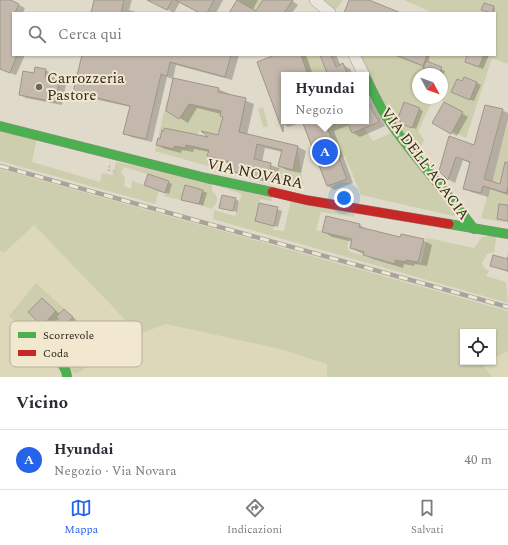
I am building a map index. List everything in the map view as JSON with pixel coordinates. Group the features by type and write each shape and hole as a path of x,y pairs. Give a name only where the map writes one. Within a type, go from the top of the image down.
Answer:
{"main road":[{"name":"VIA DELL'ACACIA","path":"369,84 388,120 429,173 450,196 474,229"},
{"name":"VIA NOVARA","path":"0,126 214,180 306,200 508,234"},
{"path":"64,367 67,371 67,377"}],"street":[{"path":"315,0 329,12"},
{"path":"354,56 362,72"}],"shaded area":[{"path":"34,225 126,321 10,321 10,367 142,367 142,333 166,324 280,349 327,364 327,377 0,377 0,251 4,253"},
{"path":"508,351 508,377 492,377 483,365 496,365 496,357"}],"green space":[{"path":"238,0 263,0 274,12 257,12"},
{"path":"323,0 343,0 335,11"},
{"path":"404,0 508,0 508,64 492,58 466,138 452,131 462,112 448,104 448,68 412,68 412,104 431,104 418,131 424,140 418,153 390,117 360,56 397,56 414,62 417,56 496,56 496,12 431,12"},
{"path":"301,56 320,56 327,72 307,72"},
{"path":"167,99 221,111 220,116 226,118 218,135 199,131 196,147 209,150 207,156 224,160 222,170 155,151"},
{"path":"263,107 268,126 263,127 258,109"},
{"path":"508,123 508,223 481,218"},
{"path":"326,124 348,124 352,133 364,128 373,141 391,133 456,214 454,216 361,195 345,156 338,159"},
{"path":"0,129 37,138 32,162 100,182 102,173 113,175 116,162 212,181 212,191 217,197 217,202 211,209 199,204 203,190 185,185 181,200 164,196 169,181 124,167 121,173 125,177 124,186 131,189 132,181 159,191 155,204 0,161"},
{"path":"298,152 303,184 277,179 278,166 293,169"},
{"path":"0,169 508,311 508,351 496,357 496,329 460,329 460,365 483,365 492,377 327,377 327,364 280,349 166,324 142,333 142,321 126,321 34,225 4,253 0,251"},
{"path":"217,186 272,196 272,201 260,199 255,221 274,226 273,230 284,231 291,200 355,213 354,217 321,212 316,230 349,239 347,247 350,252 394,264 395,260 406,262 406,260 421,263 427,238 474,248 482,237 497,235 494,252 487,254 482,263 484,268 489,271 486,276 506,282 508,303 213,219 214,210 235,216 242,194"},
{"path":"36,283 77,321 15,321 9,316"},
{"path":"68,367 86,367 76,374"}],"building":[{"path":"0,0 11,0 19,4 15,12 12,12 12,56 17,56 10,73 0,69"},
{"path":"94,0 124,0 121,12 91,12"},
{"path":"147,0 172,0 167,10"},
{"path":"175,0 214,0 208,12 198,12"},
{"path":"237,0 256,11 263,0 293,0 285,12 230,12"},
{"path":"349,0 369,0 399,12 344,12"},
{"path":"484,3 494,6 492,12 481,10"},
{"path":"82,56 231,56 225,77 170,62 167,76 161,74 146,139 123,134 130,106 73,92"},
{"path":"272,56 301,56 307,72 281,72 281,124 283,124 283,132 257,62"},
{"path":"320,56 331,56 336,67 343,63 347,72 327,72"},
{"path":"398,56 427,56 423,66"},
{"path":"467,56 484,56 479,67 465,62"},
{"path":"426,61 442,67 442,68 423,68"},
{"name":"Carrozzeria Pastore","path":"35,67 46,69 45,77 60,79 55,102 19,95 23,71 34,73"},
{"path":"464,77 477,82 470,100 451,92 457,79 462,81"},
{"path":"173,78 219,88 218,92 246,98 239,132 298,146 293,170 278,166 282,150 257,144 254,159 271,163 268,180 229,171 231,162 207,156 209,150 186,145 185,148 174,146 174,149 156,145 158,138 160,139 162,130 164,131 164,128 208,137 201,131 218,135 223,117 220,116 221,111 189,104 179,119 166,111"},
{"path":"404,102 420,108 412,128 402,124 398,118"},
{"path":"369,104 379,122 352,133 348,124 369,124"},
{"path":"443,104 448,104 463,112 451,134 432,123"},
{"path":"485,105 503,109 484,179 500,184 505,162 508,163 508,187 506,193 483,186 481,193 463,189 470,162 456,157 448,180 439,171 449,136 474,145"},
{"path":"303,124 334,124 327,127 347,179 327,186"},
{"path":"148,174 169,181 165,193 144,185"},
{"path":"185,185 203,190 199,204 181,200"},
{"path":"222,195 236,198 233,211 219,208"},
{"path":"259,203 278,207 274,226 255,221"},
{"path":"499,204 508,205 508,221 497,219"},
{"path":"326,216 360,224 359,227 400,237 401,234 424,239 418,262 395,260 395,264 363,255 364,252 350,248 352,239 322,232"},
{"path":"493,255 508,259 508,271 490,266"},
{"path":"42,298 56,311 47,321 37,321 28,312"},
{"path":"64,309 73,317 69,321 60,321 56,317"}],"railway":[{"path":"0,166 508,307"}],"traffic: fast":[{"path":"369,84 383,111 399,135 474,229"},
{"path":"0,126 206,178 272,192"},
{"path":"449,224 508,234"},
{"path":"64,367 67,377"}],"traffic: jam":[{"path":"272,192 306,200 449,224"}],"place":[{"name":"Carrozzeria Pastore","path":"39,87"},
{"name":"Hyundai","path":"325,152"}]}
